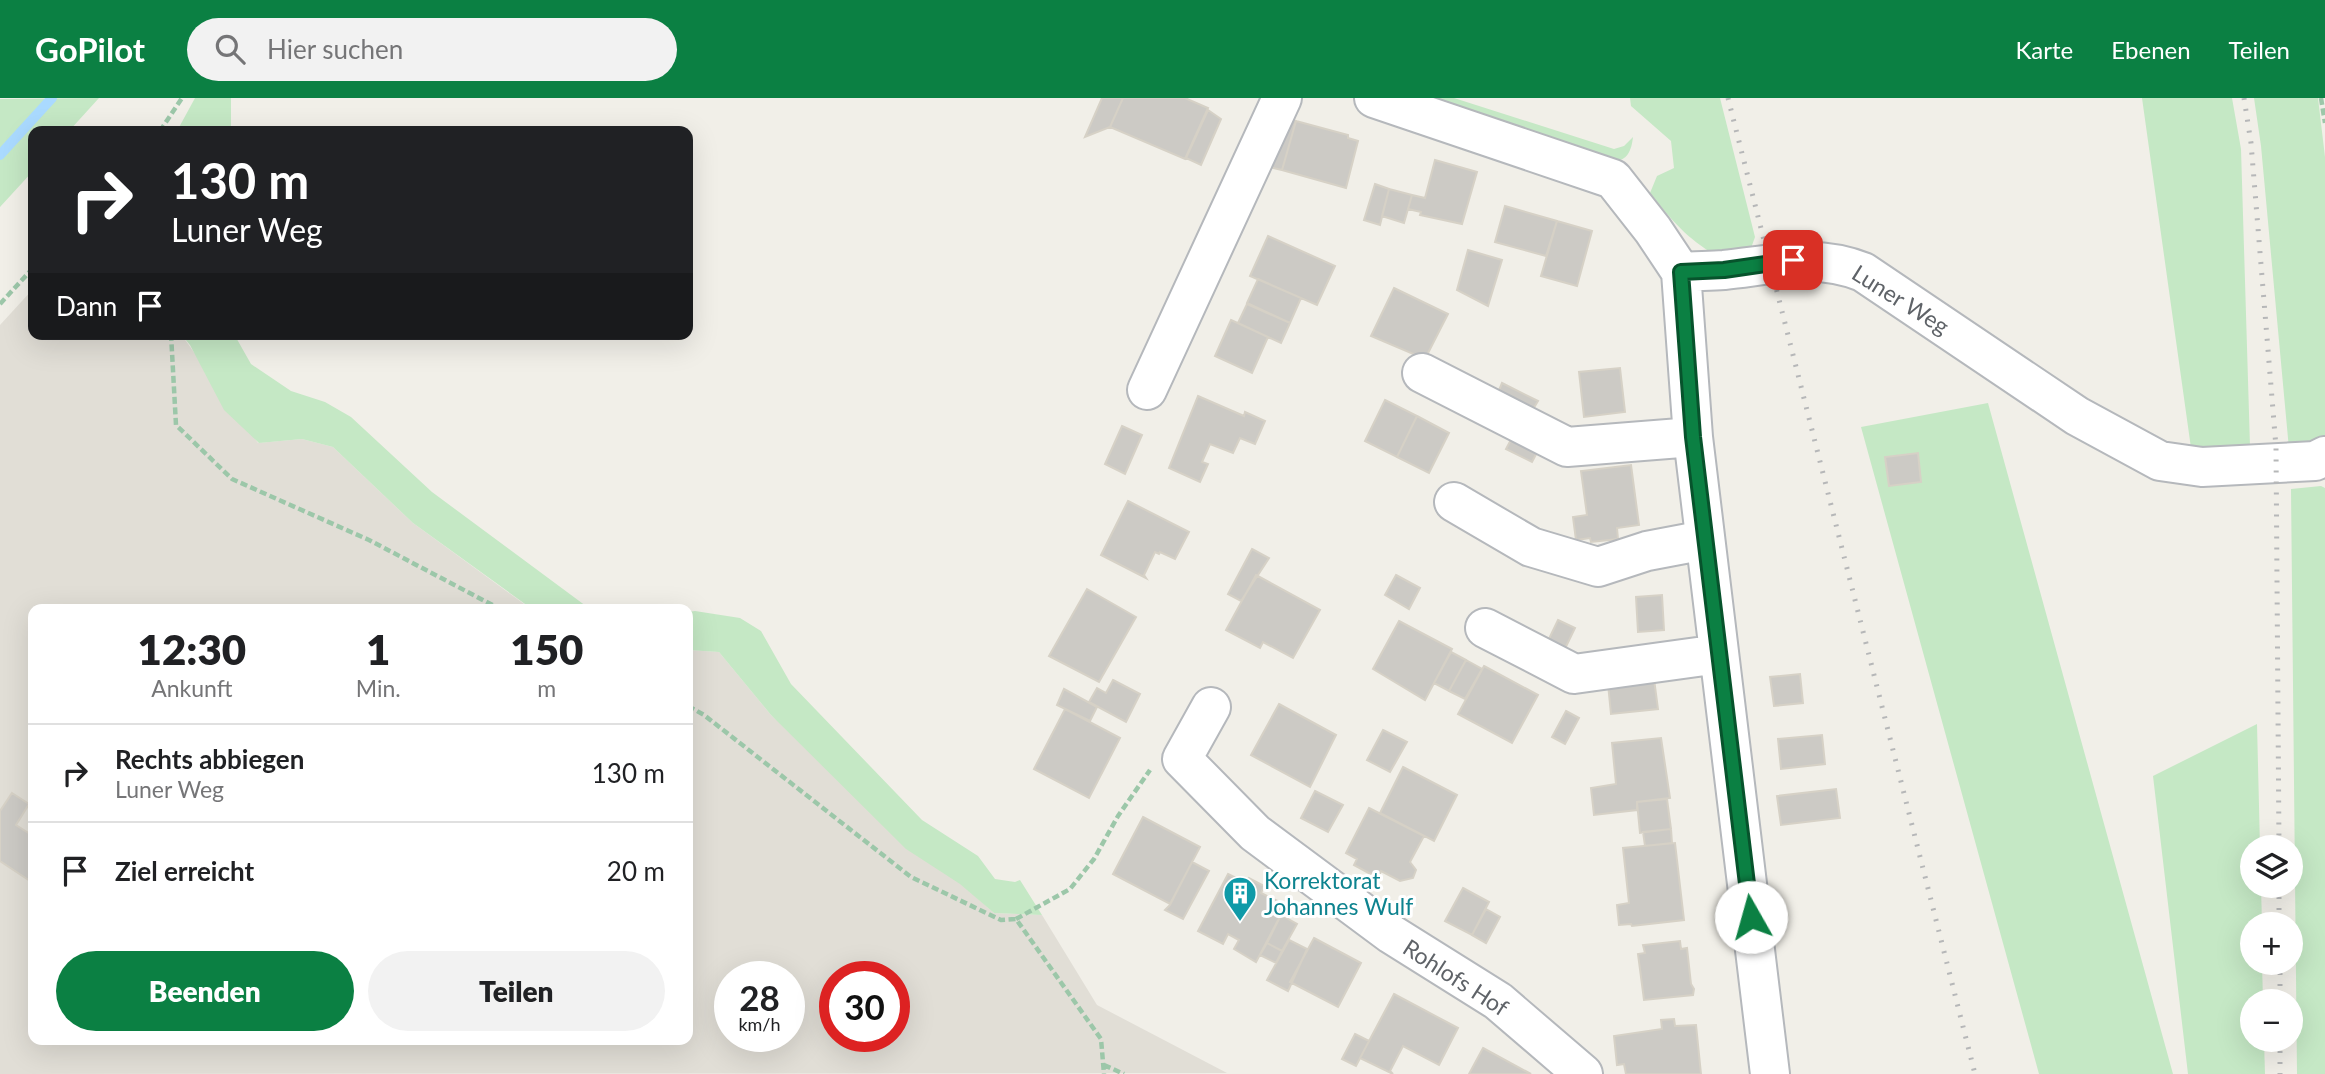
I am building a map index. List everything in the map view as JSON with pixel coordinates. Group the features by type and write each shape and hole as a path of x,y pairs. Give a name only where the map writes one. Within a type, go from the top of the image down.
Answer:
{"street":[{"path":"1147,390 1282,98"},
{"path":"1374,98 1613,179 1653,230 1681,272 1693,437 1770,1074"},
{"name":"Luner Weg","path":"1681,272 1724,270 1793,260 1844,264 1863,272 2077,416 2160,461 2202,467 2315,461 2325,456"},
{"path":"1422,373 1567,447 1693,437"},
{"path":"1454,502 1531,547 1598,567 1647,551 1705,540"},
{"path":"1485,628 1574,674 1719,654"},
{"path":"1182,759 1211,707"},
{"name":"Rohlofs Hof","path":"1182,759 1255,833 1391,934 1498,1001 1583,1074"}],"path":[{"path":"166,126 182,98"},
{"path":"2321,98 2325,123"},
{"path":"0,304 28,273"},
{"path":"171,340 176,425 232,479 369,540 491,604"},
{"path":"693,709 911,877 1001,920 1016,919 1070,888 1094,859 1147,771 1182,759"},
{"path":"1016,919 1101,1039 1104,1074"},
{"path":"1103,1064 1124,1074"}],"shaded area":[{"path":"28,294 28,340 185,340 258,443 302,439 333,447 413,523 524,604 28,604 28,1045 693,1045 693,650 719,652 771,715 994,913 1042,915 1097,1005 1227,1073 0,1074 0,325"}],"green space":[{"path":"99,98 74,126 28,126 28,176 0,207 0,99"},
{"path":"195,98 231,98 231,126 180,126"},
{"path":"1431,98 1454,98 1614,149 1624,146 1633,137 1629,152 1622,159 1596,159"},
{"path":"1630,98 1720,98 1755,237 1750,251 1722,259 1682,230 1650,193 1657,176 1674,168 1671,141 1631,106"},
{"path":"2142,98 2232,98 2241,149 2250,446 2210,451 2191,448"},
{"path":"2254,98 2318,98 2325,157 2325,438 2289,449 2261,146"},
{"path":"186,340 237,340 251,364 291,391 325,402 351,417 432,492 583,604 525,604 413,523 333,447 302,439 259,443 224,410"},
{"path":"1988,403 2173,1074 2039,1074 1861,427"},
{"path":"2321,486 2325,488 2325,1074 2297,1074 2297,1052 2303,1052 2303,989 2296,989 2296,975 2303,975 2303,912 2295,912 2295,898 2303,898 2303,835 2295,835 2291,489"},
{"path":"693,611 740,618 761,631 791,684 922,820 978,856 995,879 1015,882 1020,880 1042,915 994,913 960,884 906,849 771,715 719,652 693,650"},
{"path":"2257,724 2260,835 2240,835 2240,898 2261,898 2262,912 2240,912 2240,975 2262,975 2263,989 2240,989 2240,1052 2264,1052 2265,1074 2188,1074 2153,776"}],"building":[{"path":"1102,98 1123,98 1110,127 1085,137"},
{"path":"1123,98 1185,98 1208,108 1185,159 1110,127"},
{"path":"1208,110 1221,119 1201,165 1186,158"},
{"path":"1285,118 1296,121 1282,170 1265,166"},
{"path":"1296,121 1348,135 1348,138 1358,141 1346,188 1282,170"},
{"path":"1435,160 1477,172 1462,224 1420,215 1421,212 1408,209 1412,195 1425,198"},
{"path":"1375,184 1389,189 1380,225 1364,220"},
{"path":"1389,189 1412,195 1404,223 1382,216"},
{"path":"1505,206 1557,221 1546,256 1495,242"},
{"path":"1557,221 1592,231 1577,286 1541,276"},
{"path":"1268,236 1335,266 1317,305 1250,276"},
{"path":"1468,250 1502,260 1488,306 1457,290"},
{"path":"1258,279 1301,298 1290,323 1247,303"},
{"path":"1394,288 1448,314 1425,359 1371,336"},
{"path":"1247,304 1290,323 1281,343 1238,323"},
{"path":"1231,320 1268,337 1252,373 1215,356"},
{"path":"1620,368 1625,412 1584,417 1579,372"},
{"path":"1502,383 1538,401 1529,416 1495,400"},
{"path":"1198,396 1244,416 1245,412 1265,421 1255,444 1240,438 1233,453 1210,444 1202,462 1208,464 1200,482 1169,468"},
{"path":"1385,400 1417,416 1397,457 1365,441"},
{"path":"1417,416 1449,433 1429,473 1397,457"},
{"path":"1122,426 1142,435 1125,474 1105,464"},
{"path":"1515,432 1541,445 1532,462 1506,449"},
{"path":"1918,453 1921,482 1889,486 1885,457"},
{"path":"1631,465 1639,525 1617,528 1618,539 1591,542 1590,538 1576,540 1573,517 1587,515 1581,471"},
{"path":"1128,501 1189,532 1175,559 1155,552 1144,575 1146,578 1101,555"},
{"path":"1252,549 1269,558 1241,601 1228,594"},
{"path":"1256,575 1320,610 1293,658 1263,642 1260,648 1226,630"},
{"path":"1396,575 1420,588 1409,609 1385,595"},
{"path":"1087,589 1136,617 1099,682 1049,656"},
{"path":"1662,595 1664,630 1638,632 1636,597"},
{"path":"1558,620 1575,628 1562,655 1545,647"},
{"path":"1399,621 1452,649 1425,700 1373,669"},
{"path":"1451,652 1466,660 1449,691 1434,683"},
{"path":"1466,660 1482,669 1465,699 1449,691"},
{"path":"1484,666 1538,695 1512,743 1458,714"},
{"path":"1800,674 1803,703 1774,706 1770,677"},
{"path":"1654,679 1658,709 1611,714 1608,684"},
{"path":"1113,680 1140,694 1126,722 1089,702 1097,688 1106,693"},
{"path":"1064,689 1097,707 1090,721 1057,705"},
{"path":"1279,704 1336,735 1310,787 1251,755"},
{"path":"1065,709 1120,738 1089,798 1034,769"},
{"path":"1566,711 1579,718 1565,744 1552,737"},
{"path":"1383,730 1407,742 1390,772 1367,760"},
{"path":"1822,735 1825,764 1781,769 1778,739"},
{"path":"1661,738 1670,798 1637,802 1637,810 1594,815 1591,788 1616,784 1612,743"},
{"path":"1403,767 1457,795 1434,841 1380,813"},
{"path":"1836,789 1840,818 1781,825 1777,796"},
{"path":"1315,791 1343,805 1328,832 1301,818"},
{"path":"12,793 28,803 16,825 28,833 28,880 0,861 0,811"},
{"path":"1667,799 1671,829 1640,833 1637,802"},
{"path":"1369,808 1424,836 1410,862 1416,870 1413,878 1400,881 1381,871 1378,878 1354,865 1357,859 1346,853"},
{"path":"1143,817 1200,847 1170,904 1113,874"},
{"path":"1671,829 1672,843 1645,846 1643,832"},
{"path":"1675,843 1684,920 1619,925 1617,905 1629,903 1623,848"},
{"path":"1192,862 1209,871 1183,919 1165,910"},
{"name":"Korrektorat Johannes Wulf","path":"1228,874 1246,883 1249,878 1264,886 1261,893 1286,905 1256,962 1234,949 1239,940 1228,934 1223,944 1198,931"},
{"path":"1463,888 1489,902 1472,935 1445,921"},
{"path":"1486,909 1500,917 1486,943 1472,935"},
{"path":"1281,915 1297,924 1282,951 1267,943"},
{"path":"1314,938 1361,963 1338,1007 1290,982"},
{"path":"1289,940 1307,949 1288,991 1267,980"},
{"path":"1680,941 1681,949 1687,948 1693,995 1644,1000 1638,954 1645,953 1643,945"},
{"path":"1267,943 1282,951 1276,963 1260,955"},
{"path":"1394,994 1458,1028 1439,1065 1403,1046 1390,1071 1393,1074 1360,1058"},
{"path":"1674,1019 1675,1026 1696,1025 1701,1074 1626,1074 1624,1064 1617,1065 1614,1036 1662,1029 1661,1020"},
{"path":"1355,1034 1369,1041 1356,1066 1342,1059"},
{"path":"1483,1048 1531,1074 1469,1074"}],"waterway":[{"path":"0,155 52,98"}],"railway":[{"path":"1728,98 1975,1074"},
{"path":"2244,98 2251,143 2276,447 2279,835"},
{"path":"2279,898 2279,912"},
{"path":"2280,975 2280,989"},
{"path":"2280,1052 2280,1074"}],"place":[{"name":"Korrektorat Johannes Wulf","path":"1240,923"}],"route":[{"path":"1751,917 1693,437 1681,272 1724,270 1793,260"}]}
